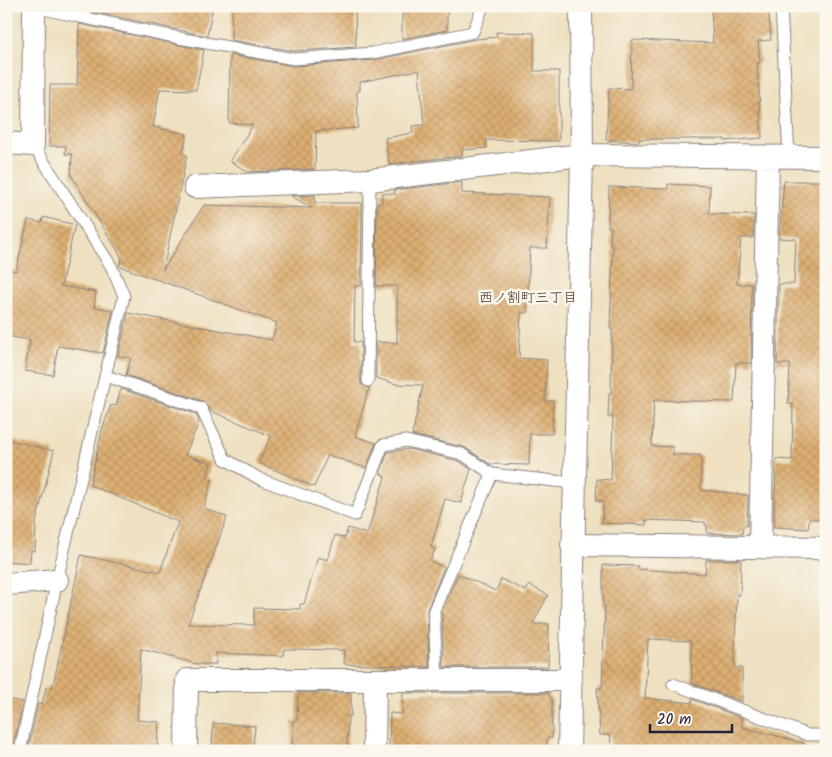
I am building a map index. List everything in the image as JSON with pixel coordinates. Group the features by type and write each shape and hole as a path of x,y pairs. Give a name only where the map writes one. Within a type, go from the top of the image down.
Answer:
{"street":[{"path":"569,751 569,680 582,155 581,6"},
{"path":"6,144 33,145 34,7"},
{"path":"195,187 370,180 582,155 826,157"},
{"path":"760,547 778,157"},
{"path":"572,545 826,548"},
{"path":"6,584 57,580"},
{"path":"186,751 188,680 569,680"},
{"path":"374,680 374,751"}],"lane":[{"path":"34,7 294,60 373,53 472,32 484,6"},
{"path":"778,157 781,6"},
{"path":"20,751 57,580 124,296 111,266 33,145"},
{"path":"368,381 370,180"},
{"path":"106,376 201,408 225,459 260,479 355,515 383,445 406,441 462,454 492,474 574,483"},
{"path":"437,680 434,610 492,474"},
{"path":"673,684 808,735 826,735"}],"building":[{"path":"80,6 213,6 207,36 79,9"},
{"path":"232,6 355,6 356,47 294,51 231,40"},
{"path":"402,6 447,6 447,30 402,39"},
{"path":"711,6 768,6 771,40 758,41 760,63 757,63 762,138 725,141 725,139 639,139 639,142 606,140 609,88 631,89 632,40 713,43"},
{"path":"79,24 204,50 196,90 160,89 153,127 187,134 183,154 187,155 163,270 204,205 312,208 291,196 315,195 315,203 362,203 361,286 355,286 354,342 361,342 361,384 369,388 355,436 376,443 366,468 328,455 314,487 259,463 271,436 211,411 203,401 126,375 131,358 118,356 128,313 272,340 277,323 119,266 122,258 71,175 72,154 65,154 66,146 49,146 50,85 77,85"},
{"path":"496,32 534,33 534,71 559,71 559,141 486,140 487,148 462,150 462,156 389,164 385,138 413,133 412,126 424,125 419,70 360,82 360,91 357,91 358,128 316,131 315,169 248,172 230,161 253,125 229,123 230,55 294,66 374,60 476,39 497,37"},
{"path":"784,181 822,181 822,218 826,218 826,519 809,519 808,529 774,527 776,459 792,460 793,404 788,404 790,364 777,364 779,284 794,284 796,239 779,238"},
{"path":"462,182 462,193 550,197 547,248 530,248 527,313 521,313 519,358 547,360 545,401 553,401 552,434 530,434 529,465 490,464 464,447 412,435 423,385 396,384 376,378 376,342 397,343 397,286 376,286 377,203 382,203 382,193 395,194 394,190"},
{"path":"668,184 710,186 709,214 754,215 753,238 741,238 737,284 752,284 751,363 736,363 734,402 654,400 652,446 673,447 673,455 701,455 701,490 748,495 747,526 743,525 742,534 707,533 705,522 646,520 646,525 602,523 603,501 596,501 597,479 611,480 613,417 608,417 609,393 611,393 612,329 610,329 613,246 610,246 611,227 608,227 609,187 668,189"},
{"path":"43,217 75,225 61,286 96,292 94,307 113,310 103,353 58,346 53,375 25,371 30,340 6,336 6,269 16,271 28,220 42,223"},
{"path":"121,389 196,414 199,422 185,455 211,463 207,478 212,480 204,508 227,517 188,624 254,625 254,608 300,609 300,604 304,604 318,557 328,560 335,535 345,538 348,528 367,534 385,477 380,473 388,452 409,449 459,461 471,469 461,503 445,499 431,547 435,549 430,561 444,567 427,610 429,667 344,664 344,650 284,649 283,656 216,653 216,664 197,664 141,649 137,720 159,722 157,751 28,751 38,704 42,705 46,687 51,688 54,681 81,555 160,572 178,522 90,485 102,430 111,405 116,406"},
{"path":"6,439 54,451 36,522 35,551 31,550 30,563 6,561"},
{"path":"706,560 741,560 740,595 737,594 735,668 742,668 742,702 692,683 691,641 648,639 645,698 692,703 692,699 742,718 742,727 804,743 803,751 610,751 611,735 600,735 597,688 602,688 605,606 603,606 603,565 638,566 638,569 705,574"},
{"path":"458,574 496,591 501,579 526,591 529,585 548,595 533,624 549,624 548,667 444,667 442,611"},
{"path":"298,693 351,693 351,716 348,716 347,751 295,751 296,745 292,745 293,721 297,721"},
{"path":"403,693 548,693 552,701 552,738 547,738 546,751 389,749 390,713 402,714"},
{"path":"6,699 23,702 13,746 6,745"},
{"path":"213,723 255,726 253,748 242,747 241,751 212,751"}],"district":[{"name":"西ノ割町三丁目","path":"528,297"}]}
